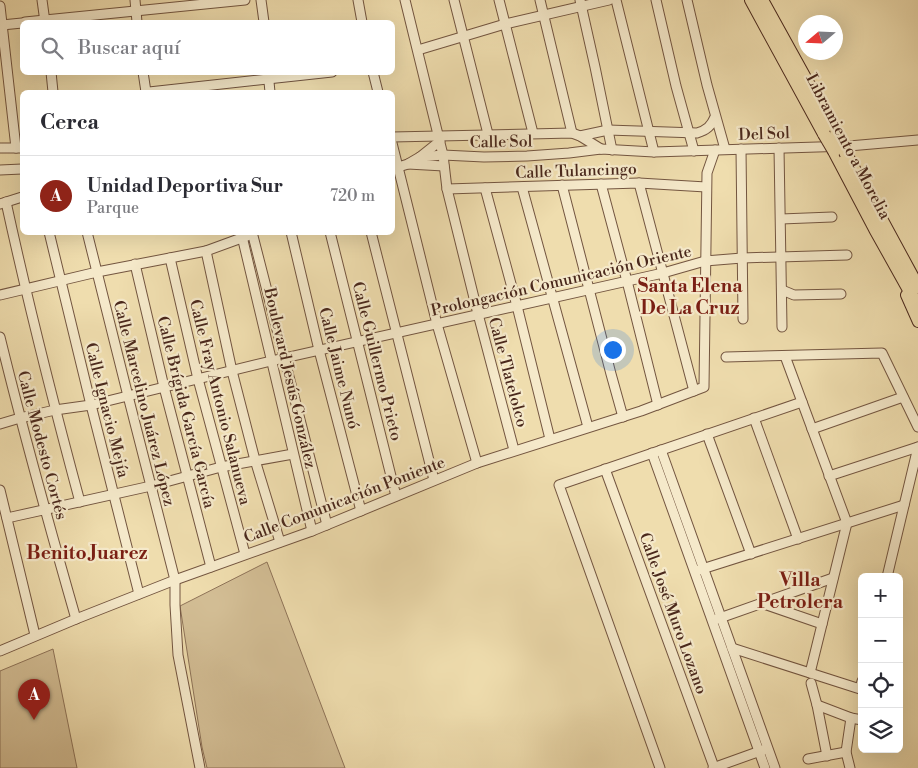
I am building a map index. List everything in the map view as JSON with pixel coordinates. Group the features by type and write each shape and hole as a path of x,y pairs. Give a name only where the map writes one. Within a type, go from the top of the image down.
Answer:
{"highway":[{"name":"Libramiento a Morelia","path":"751,0 830,134"},
{"name":"Libramiento a Morelia","path":"762,0 840,153 875,229 918,306"},
{"name":"Libramiento a Morelia","path":"840,153 895,244 918,287"}],"main road":[{"path":"875,229 918,322"},
{"path":"895,244 918,280"}],"street":[{"path":"42,0 45,20"},
{"path":"135,0 137,20"},
{"path":"62,20 245,0"},
{"path":"262,0 264,20"},
{"path":"358,0 362,20"},
{"name":"Calle Tlatelolco","path":"406,0 443,155 447,190 514,450"},
{"path":"454,0 488,134"},
{"path":"499,0 533,133"},
{"path":"540,0 576,134 600,149"},
{"path":"418,50 580,3 609,0"},
{"path":"616,0 654,152"},
{"path":"656,0 694,151"},
{"path":"687,0 715,117 725,149"},
{"path":"580,3 612,150"},
{"path":"0,6 19,148 0,148"},
{"path":"2,25 20,23"},
{"path":"51,75 53,90"},
{"path":"144,75 147,90"},
{"path":"162,90 285,75"},
{"path":"374,75 378,90"},
{"path":"269,76 270,90"},
{"path":"395,137 439,139 488,134 576,134 608,130 698,133 712,125 715,117"},
{"path":"420,157 439,139"},
{"name":"Del Sol","path":"612,150 654,152 849,146 918,140"},
{"path":"779,148 782,327"},
{"name":"Calle Sol","path":"400,167 420,157 443,155 484,157 527,156 600,149 612,150"},
{"path":"741,149 743,319"},
{"path":"706,262 707,172 715,150"},
{"path":"395,152 437,324 476,463"},
{"path":"400,167 444,166"},
{"path":"0,170 20,169"},
{"path":"639,183 694,391"},
{"name":"Calle Tulancingo","path":"447,190 639,183 706,187"},
{"path":"601,184 658,405"},
{"path":"562,185 610,374 624,416"},
{"path":"522,187 588,427"},
{"path":"485,188 550,439"},
{"path":"20,198 3,203 80,502"},
{"path":"781,219 832,217"},
{"name":"Calle Ignacio Mejía","path":"50,235 140,594"},
{"name":"Calle Marcelino Juárez López","path":"88,235 175,580 178,655 200,768"},
{"path":"0,295 97,272 206,251 241,235"},
{"name":"Boulevard Jesús González","path":"241,235 312,531"},
{"name":"Boulevard Jesús González","path":"253,235 327,525"},
{"name":"Calle Jaime Nunó","path":"293,235 319,350 361,511"},
{"name":"Calle Guillermo Prieto","path":"331,235 396,496"},
{"path":"372,235 434,480"},
{"path":"206,251 232,370 255,460 280,542"},
{"name":"Prolongación Comunicación Oriente","path":"0,424 55,410 91,405 232,370 706,262 742,258 847,256"},
{"name":"Calle Fray Antonio Salanueva","path":"170,258 198,379 245,554"},
{"name":"Calle Comunicación Poniente","path":"0,650 175,580 312,531 476,463 658,405 704,387 706,262"},
{"name":"Calle Brígida García García","path":"135,264 186,476 211,567"},
{"path":"782,290 794,295 841,294"},
{"name":"Calle Modesto Cortés","path":"0,337 44,510 76,619"},
{"path":"726,357 882,353 918,427"},
{"path":"785,356 847,523 810,678 827,756"},
{"path":"812,429 903,397"},
{"path":"660,768 558,485 802,402"},
{"path":"754,418 798,539"},
{"path":"707,434 751,554"},
{"path":"829,476 918,447"},
{"path":"888,573 918,447"},
{"path":"662,450 742,677 763,750 765,768"},
{"path":"652,453 712,620 763,750 775,768"},
{"path":"7,518 151,486 221,467 293,454"},
{"name":"Calle José Muro Lozano","path":"605,469 714,768"},
{"path":"0,490 36,635"},
{"path":"694,572 904,505"},
{"path":"712,620 833,578"},
{"path":"760,603 822,624"},
{"path":"732,648 755,655 810,678 858,689"},
{"path":"742,677 745,664 755,655"},
{"path":"816,705 858,719"},
{"path":"850,768 846,752 851,718"},
{"path":"714,768 763,750"},
{"path":"808,759 846,752"}],"shaded area":[{"path":"267,562 345,768 207,768 180,606"},
{"path":"53,649 77,768 0,768 0,671"}],"place":[{"name":"Unidad Deportiva Sur","path":"34,720"}],"district":[{"name":"Santa Elena De La Cruz","path":"690,296"},
{"name":"Benito Juarez","path":"87,552"},
{"name":"Villa Petrolera","path":"800,590"}]}
